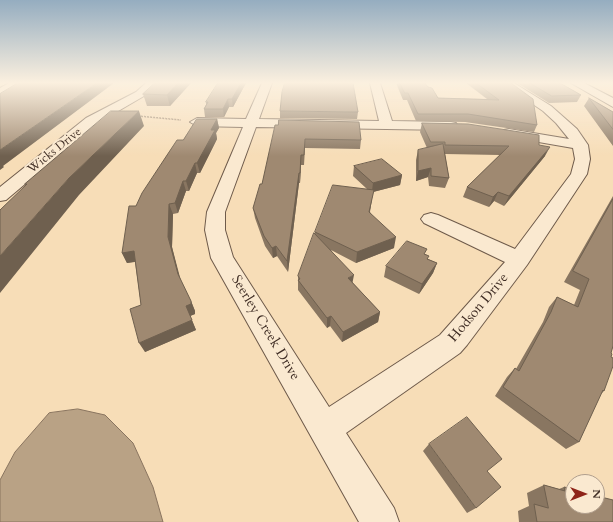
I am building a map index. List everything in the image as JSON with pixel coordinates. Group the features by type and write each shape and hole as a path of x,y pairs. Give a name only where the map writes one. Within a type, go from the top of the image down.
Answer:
{"street":[{"name":"Wicks Drive","path":"0,196 91,121 115,107"},
{"name":"Seerley Creek Drive","path":"258,107 216,212 215,230 222,258 380,522"},
{"path":"382,107 387,125"},
{"path":"542,107 564,123 581,145"},
{"path":"197,122 465,126"},
{"path":"492,130 581,145"},
{"name":"Hodson Drive","path":"324,429 450,344 518,260 580,174 584,158 581,145"},
{"path":"431,219 518,260"}],"path":[{"path":"105,113 197,122"}],"shaded area":[{"path":"78,409 105,415 133,443 153,487 163,522 0,522 0,480 15,452 49,413"}],"building":[{"path":"0,107 62,107 0,150"},
{"path":"205,107 224,107 223,109 204,109"},
{"path":"280,107 357,107 358,112 280,111"},
{"path":"415,107 534,107 537,125 468,114 418,114"},
{"path":"596,107 605,107 613,112 613,129"},
{"path":"111,111 139,111 69,178 0,256 0,210 27,184 25,184"},
{"path":"197,119 217,119 211,130 215,130 186,181 183,181 175,203 169,204 168,237 178,274 191,301 191,304 186,306 192,320 139,343 130,309 141,305 134,251 122,253 129,206 136,206 142,193 177,140 183,140"},
{"path":"279,120 359,122 361,140 305,139 304,155 301,155 300,173 287,261 276,246 272,248 264,236 253,208 260,184 262,184 275,125 278,125"},
{"path":"422,123 468,124 539,135 539,145 550,147 509,196 498,192 493,197 467,187 509,146 445,145 445,142 431,142"},
{"path":"443,144 449,178 431,176 431,168 418,171 418,150"},
{"path":"382,159 402,175 373,183 354,166"},
{"path":"333,185 374,190 369,212 396,237 357,252 315,232"},
{"path":"613,199 613,346 611,357 613,358 613,366 604,391 603,390 579,442 503,387 515,368 519,371 551,312 557,297 578,307 589,279 573,271"},
{"path":"314,233 354,275 348,278 380,312 343,332 331,316 327,318 298,280 300,279 298,276"},
{"path":"407,241 427,249 424,254 429,256 427,259 437,263 422,284 386,266"},
{"path":"467,417 502,459 487,471 501,487 476,508 429,444"},
{"path":"544,485 565,491 565,514 605,514 605,498 613,500 613,522 537,522 534,504 548,508"}]}
